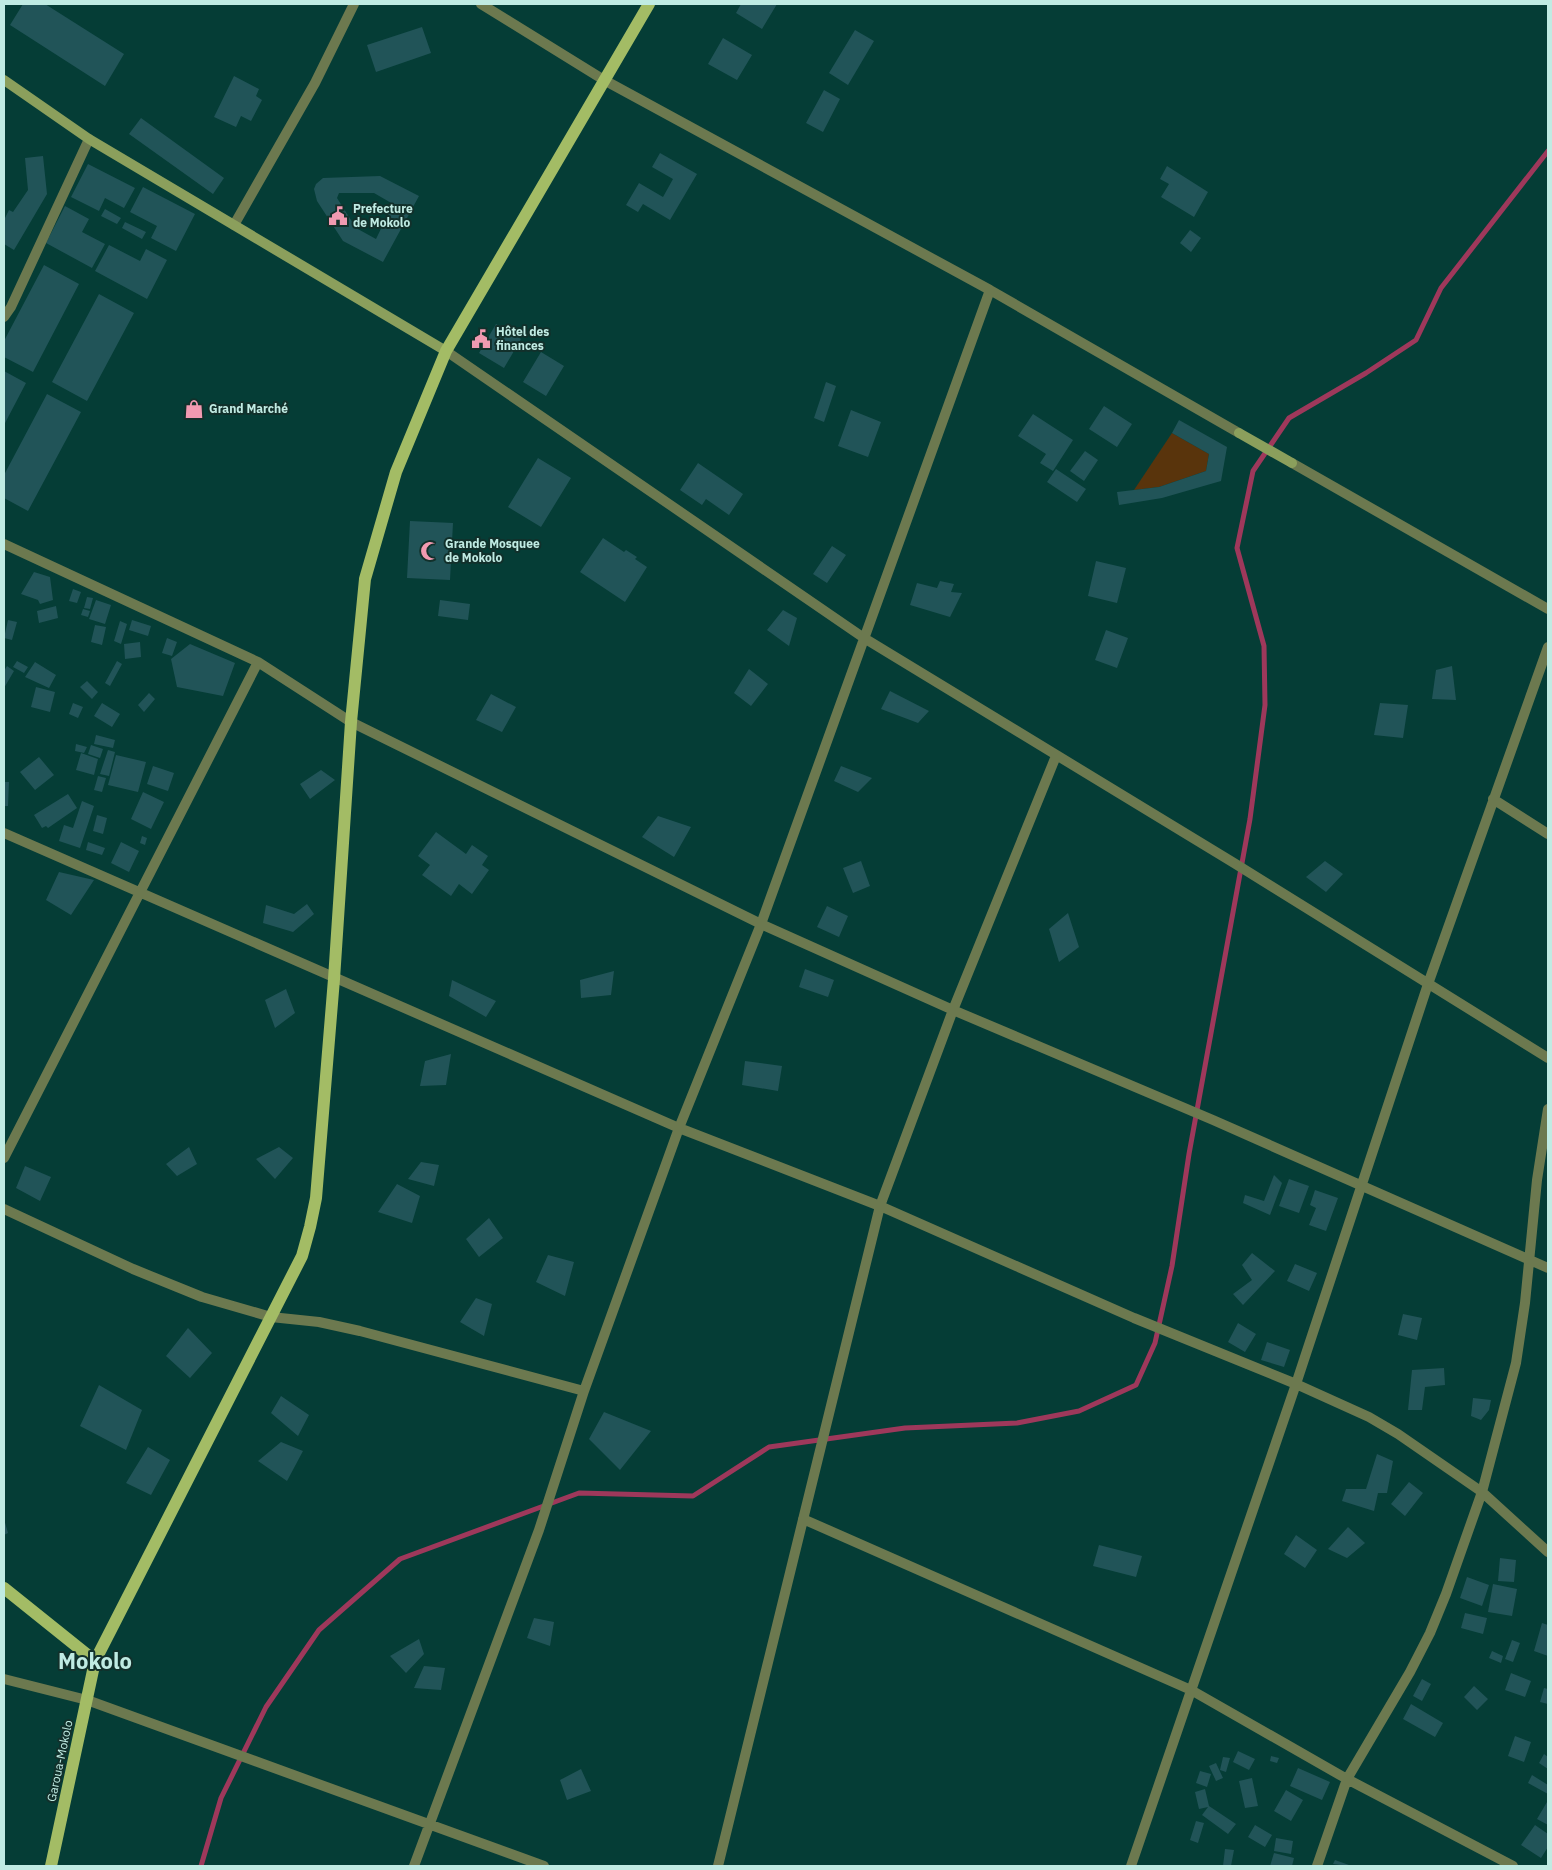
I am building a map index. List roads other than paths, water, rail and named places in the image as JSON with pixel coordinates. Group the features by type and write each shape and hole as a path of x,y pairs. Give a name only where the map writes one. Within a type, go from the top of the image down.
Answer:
{"main road":[{"name":"Garoua-Mokolo","path":"51,1866 95,1662 165,1521 302,1256 310,1227 316,1198 352,722 365,579 396,472 446,352 649,4"},
{"path":"4,1588 95,1662"}],"street":[{"path":"234,225 315,83 354,4"},
{"path":"481,4 604,80 990,290 1548,609"},
{"path":"4,80 90,139 446,352 864,638 1259,878 1548,1058"},
{"path":"4,317 11,307 90,139"},
{"path":"414,1866 539,1530 584,1390 679,1128 761,924 990,290"},
{"path":"4,544 258,662 352,722 761,924 953,1010 1213,1120 1548,1268"},
{"path":"1131,1866 1296,1384 1428,984 1548,647"},
{"path":"4,1158 258,662"},
{"path":"718,1866 880,1206 953,1010 1056,756"},
{"path":"1493,799 1548,834"},
{"path":"4,833 334,979 679,1128 880,1206 1134,1318 1296,1384 1376,1422 1482,1492 1548,1552"},
{"path":"1317,1866 1347,1778 1410,1672 1430,1633 1446,1594 1482,1492 1516,1363 1548,1109"},
{"path":"4,1208 133,1269 202,1297 271,1317 319,1322 360,1331 584,1390"},
{"path":"804,1519 1191,1690 1347,1778 1513,1866"},
{"path":"4,1679 87,1700 544,1866"}],"waterway":[{"path":"201,1866 221,1798 266,1707 319,1630 400,1559 579,1493 693,1496 769,1447 905,1428 1017,1423 1079,1411 1136,1385 1155,1343 1172,1266 1189,1154 1250,819 1265,705 1264,646 1237,548 1253,471 1289,418 1366,373 1416,340 1441,288 1548,151"}],"place":[{"name":"Prefecture de Mokolo","path":"338,216"},
{"name":"Hôtel des finances","path":"481,339"},
{"name":"Grand Marché","path":"194,409"},
{"name":"Grande Mosquee de Mokolo","path":"430,551"}],"district":[{"name":"Mokolo","path":"95,1661"}]}
